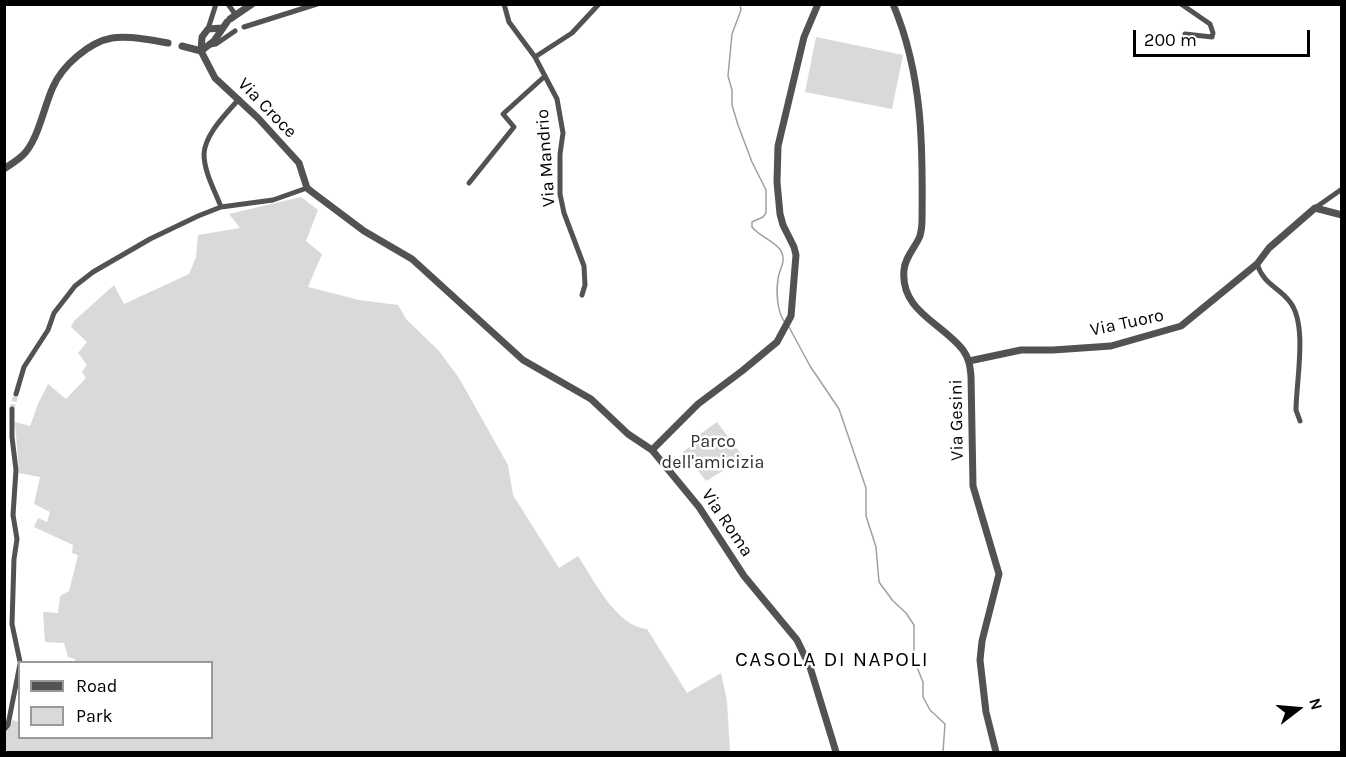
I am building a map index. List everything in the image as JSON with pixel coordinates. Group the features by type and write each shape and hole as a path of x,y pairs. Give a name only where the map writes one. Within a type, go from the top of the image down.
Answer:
{"street":[{"path":"201,51 202,37 208,29 216,4"},
{"path":"201,51 214,41 229,21 228,4"},
{"path":"208,29 229,21 252,4"},
{"path":"244,27 317,4"},
{"name":"Via Mandrio","path":"504,4 509,22 535,57 557,99 563,133 560,194 564,213 584,266 585,285 582,295"},
{"path":"535,57 572,33 599,4"},
{"path":"652,450 698,404 777,342 791,316 796,255 780,214 777,182 778,146 804,37 818,4"},
{"name":"Via Gesini","path":"893,4 911,57 922,142 922,222 920,236 904,268 904,281 907,294 915,307 963,350 969,361 973,486 999,574 982,641 980,660 986,712 996,753"},
{"path":"1181,4 1210,24 1214,33 1212,37 1185,34"},
{"path":"208,45 216,44 235,31"},
{"path":"4,169 25,154 59,75 76,56 112,38 168,43"},
{"path":"182,46 201,51"},
{"name":"Via Croce","path":"201,51 215,78 298,163 307,188"},
{"path":"469,183 514,127 503,114 545,76"},
{"path":"221,207 206,168 204,153 214,131 238,99"},
{"path":"16,394 24,367 48,330 54,313 75,286 93,272 150,239 221,207 273,200 307,188"},
{"name":"Via Roma","path":"307,188 364,231 412,259 523,360 591,399 628,434 652,450 686,489 744,576 797,640 810,667 836,753"},
{"path":"1316,207 1341,189"},
{"path":"1316,207 1341,215"},
{"name":"Via Tuoro","path":"969,361 1021,350 1111,346 1181,326 1257,264 1269,248 1316,207"},
{"path":"1257,264 1264,279 1290,303 1296,313 1299,328 1296,410 1300,421"},
{"path":"12,409 16,470 13,515 17,539 14,559 12,624 20,661"},
{"path":"4,730 8,725 18,673"}],"green space":[{"path":"816,37 903,55 892,109 805,92"},
{"path":"301,197 318,210 306,241 322,254 308,287 359,300 398,305 406,319 439,351 459,378 508,465 513,495 559,568 578,556 616,611 636,626 647,629 687,693 721,673 727,701 730,752 5,752 5,735 13,720 18,722 18,739 213,739 213,661 75,661 68,657 64,643 45,642 43,612 58,613 60,596 69,591 78,555 72,553 73,545 34,527 38,518 47,522 50,512 34,504 40,477 19,473 15,422 30,426 48,384 66,399 86,378 82,372 87,365 78,353 87,342 71,327 74,321 114,285 124,304 189,274 196,257 198,235 240,228 229,214"},
{"name":"Parco dell'amicizia","path":"717,422 744,458 706,481 683,452 692,445 690,441"}],"waterway":[{"path":"740,4 741,10 732,34 728,76 732,90 732,105 752,162 766,190 766,213 752,222 752,227 775,244 783,255 777,295 778,306 784,321"},
{"path":"789,327 810,366 839,409 866,488 866,516 876,547 879,582 914,625 914,660 923,682 923,697 930,710 945,724 943,752"}],"tunnel":[{"path":"12,409 16,394"}],"district":[{"name":"CASOLA DI NAPOLI","path":"832,660"}]}
